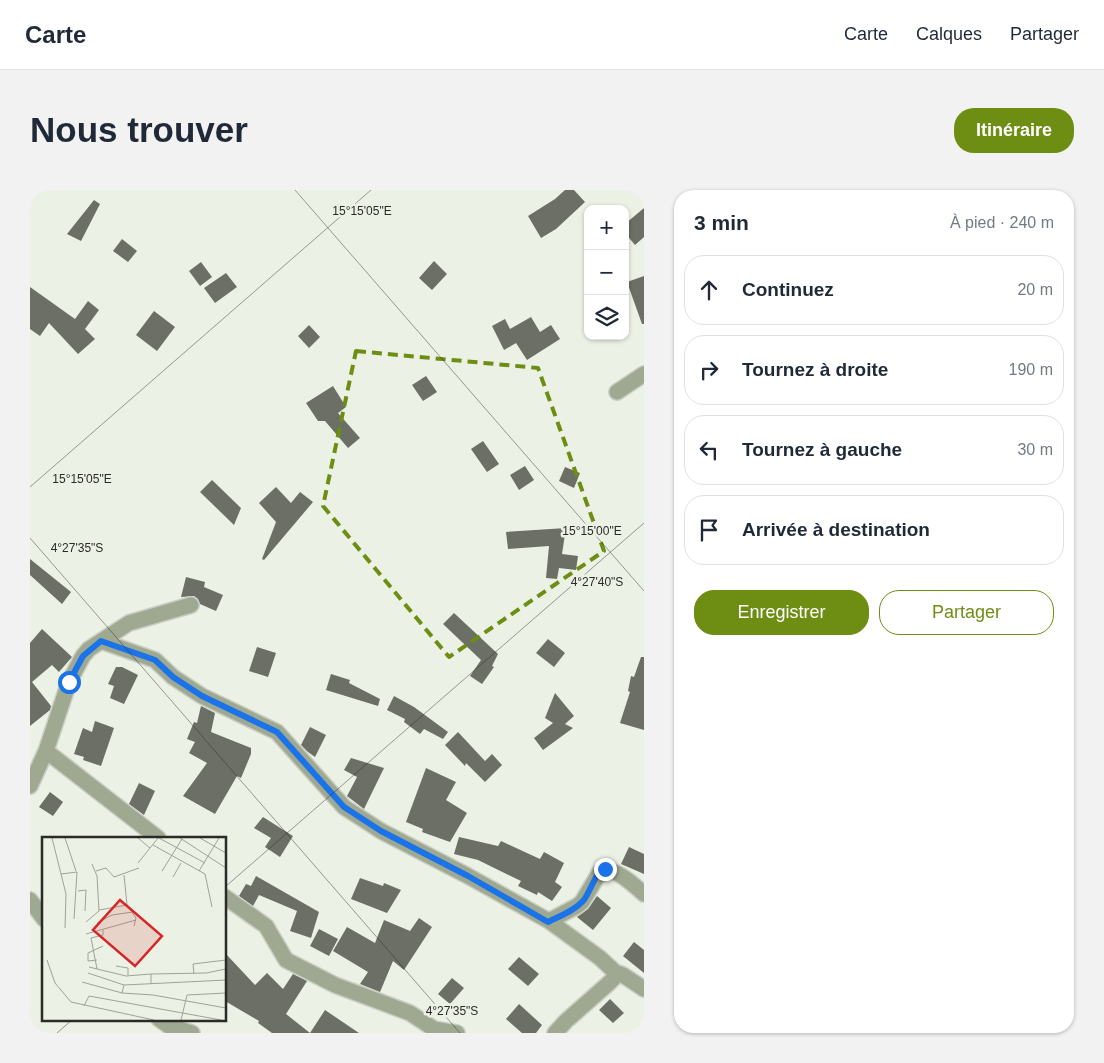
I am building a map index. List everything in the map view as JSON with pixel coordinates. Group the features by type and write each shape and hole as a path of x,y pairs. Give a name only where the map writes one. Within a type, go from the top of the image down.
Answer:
{"street":[{"path":"618,392 644,374"},
{"path":"30,786 46,751 69,682 77,665 89,649 129,623 191,605"},
{"path":"101,641 155,660 173,677 202,696 277,732 344,807 381,831 468,876 548,922 600,958 615,972 644,989"},
{"path":"46,751 157,837"},
{"path":"548,922 582,902 603,870 610,870 644,894"},
{"path":"226,898 266,926 286,960 335,985 410,1013 434,1028 457,1033"},
{"path":"30,900 42,916"},
{"path":"555,1033 609,984 614,978 615,972"},
{"path":"160,1020 169,1026 192,1033"}],"highlighted area":[{"path":"356,351 538,368 604,551 449,657 323,506"}],"building":[{"path":"565,190 574,190 585,202 556,229 541,238 528,216 555,199"},
{"path":"94,200 100,204 81,241 67,234"},
{"path":"644,208 644,237 635,245 629,238 629,221"},
{"path":"122,239 137,251 128,262 113,251"},
{"path":"434,261 447,274 432,290 419,278"},
{"path":"201,262 212,277 200,286 189,271"},
{"path":"226,273 237,287 215,303 204,288"},
{"path":"644,276 644,324 642,324 629,288 629,281"},
{"path":"30,287 75,319 88,301 99,310 85,329 95,339 78,354 49,323 40,336 30,329"},
{"path":"154,311 175,327 157,351 136,335"},
{"path":"531,317 540,332 551,325 560,339 527,360 516,343 504,350 492,326 505,319 510,329"},
{"path":"309,325 320,337 309,348 298,336"},
{"path":"426,376 437,392 423,401 412,385"},
{"path":"333,386 346,407 338,413 360,438 348,448 325,421 318,421 306,403"},
{"path":"483,441 499,464 487,472 471,449"},
{"path":"525,466 534,480 519,490 510,475"},
{"path":"565,467 580,473 574,488 559,481"},
{"path":"212,480 241,508 234,525 200,492"},
{"path":"276,487 291,503 300,492 313,502 264,560 262,559 276,522 259,503"},
{"path":"566,528 562,554 578,556 576,570 559,568 557,579 546,578 549,546 508,549 506,532"},
{"path":"30,559 71,592 62,604 30,575"},
{"path":"186,577 205,582 204,587 223,595 216,611 200,604 194,596 181,597"},
{"path":"454,613 498,654 492,666 494,667 482,684 470,676 481,660 443,624"},
{"path":"42,629 72,657 59,672 52,665 32,682 51,706 50,710 30,726 30,643"},
{"path":"548,639 565,653 554,667 536,653"},
{"path":"257,647 276,653 268,677 249,671"},
{"path":"641,657 644,657 644,730 620,723 630,692 628,691 631,676 634,677"},
{"path":"116,667 122,667 138,675 124,704 110,698 114,686 108,684"},
{"path":"331,674 350,680 349,683 380,699 378,706 326,690"},
{"path":"555,693 574,716 565,724 573,728 543,750 534,738 553,723 545,718"},
{"path":"394,696 414,707 448,732 443,739 424,729 420,734 404,722 405,719 387,710"},
{"path":"201,706 215,713 211,732 251,748 251,754 241,778 237,776 215,814 183,796 207,763 189,753 195,742 187,739 194,722 197,723"},
{"path":"95,721 114,728 101,766 83,760 84,757 74,754 83,728 92,732"},
{"path":"310,727 326,735 315,757 301,745"},
{"path":"458,732 485,761 492,754 502,765 485,782 466,763 465,766 445,745"},
{"path":"351,758 384,768 364,809 347,796 357,777 344,770"},
{"path":"426,768 456,782 446,800 467,813 450,842 422,832 423,829 406,822"},
{"path":"139,783 155,791 144,815 129,804"},
{"path":"50,792 63,802 53,816 39,807"},
{"path":"263,817 293,836 280,857 265,847 271,838 254,828"},
{"path":"459,837 498,846 501,841 540,859 544,852 564,863 555,882 562,887 552,901 538,892 537,895 518,886 521,881 478,860 454,854"},
{"path":"629,847 644,854 644,874 621,864"},
{"path":"256,876 319,912 311,938 290,931 297,911 259,895 253,906 239,896 246,884 251,886"},
{"path":"360,878 383,886 384,883 401,890 387,913 351,899"},
{"path":"597,896 611,908 593,930 577,917 588,909"},
{"path":"419,918 432,927 404,970 393,961 380,992 360,984 368,972 333,951 347,927 375,943 384,920 410,931"},
{"path":"319,929 338,939 329,956 310,946"},
{"path":"634,942 644,950 644,973 623,956"},
{"path":"226,954 255,985 267,973 283,989 293,974 307,981 286,1014 310,1033 272,1033 258,1023 259,1021 226,1002"},
{"path":"519,957 539,974 528,986 508,969"},
{"path":"452,978 464,988 450,1004 438,994"},
{"path":"610,999 624,1013 613,1023 599,1010"},
{"path":"519,1004 542,1025 536,1033 522,1033 506,1019"},
{"path":"325,1010 359,1033 310,1033"}],"route":[{"path":"69,682 83,656 89,649 101,641 155,660 173,677 202,696 277,732 344,807 381,831 468,876 548,922 582,902 600,872 605,869"}]}
